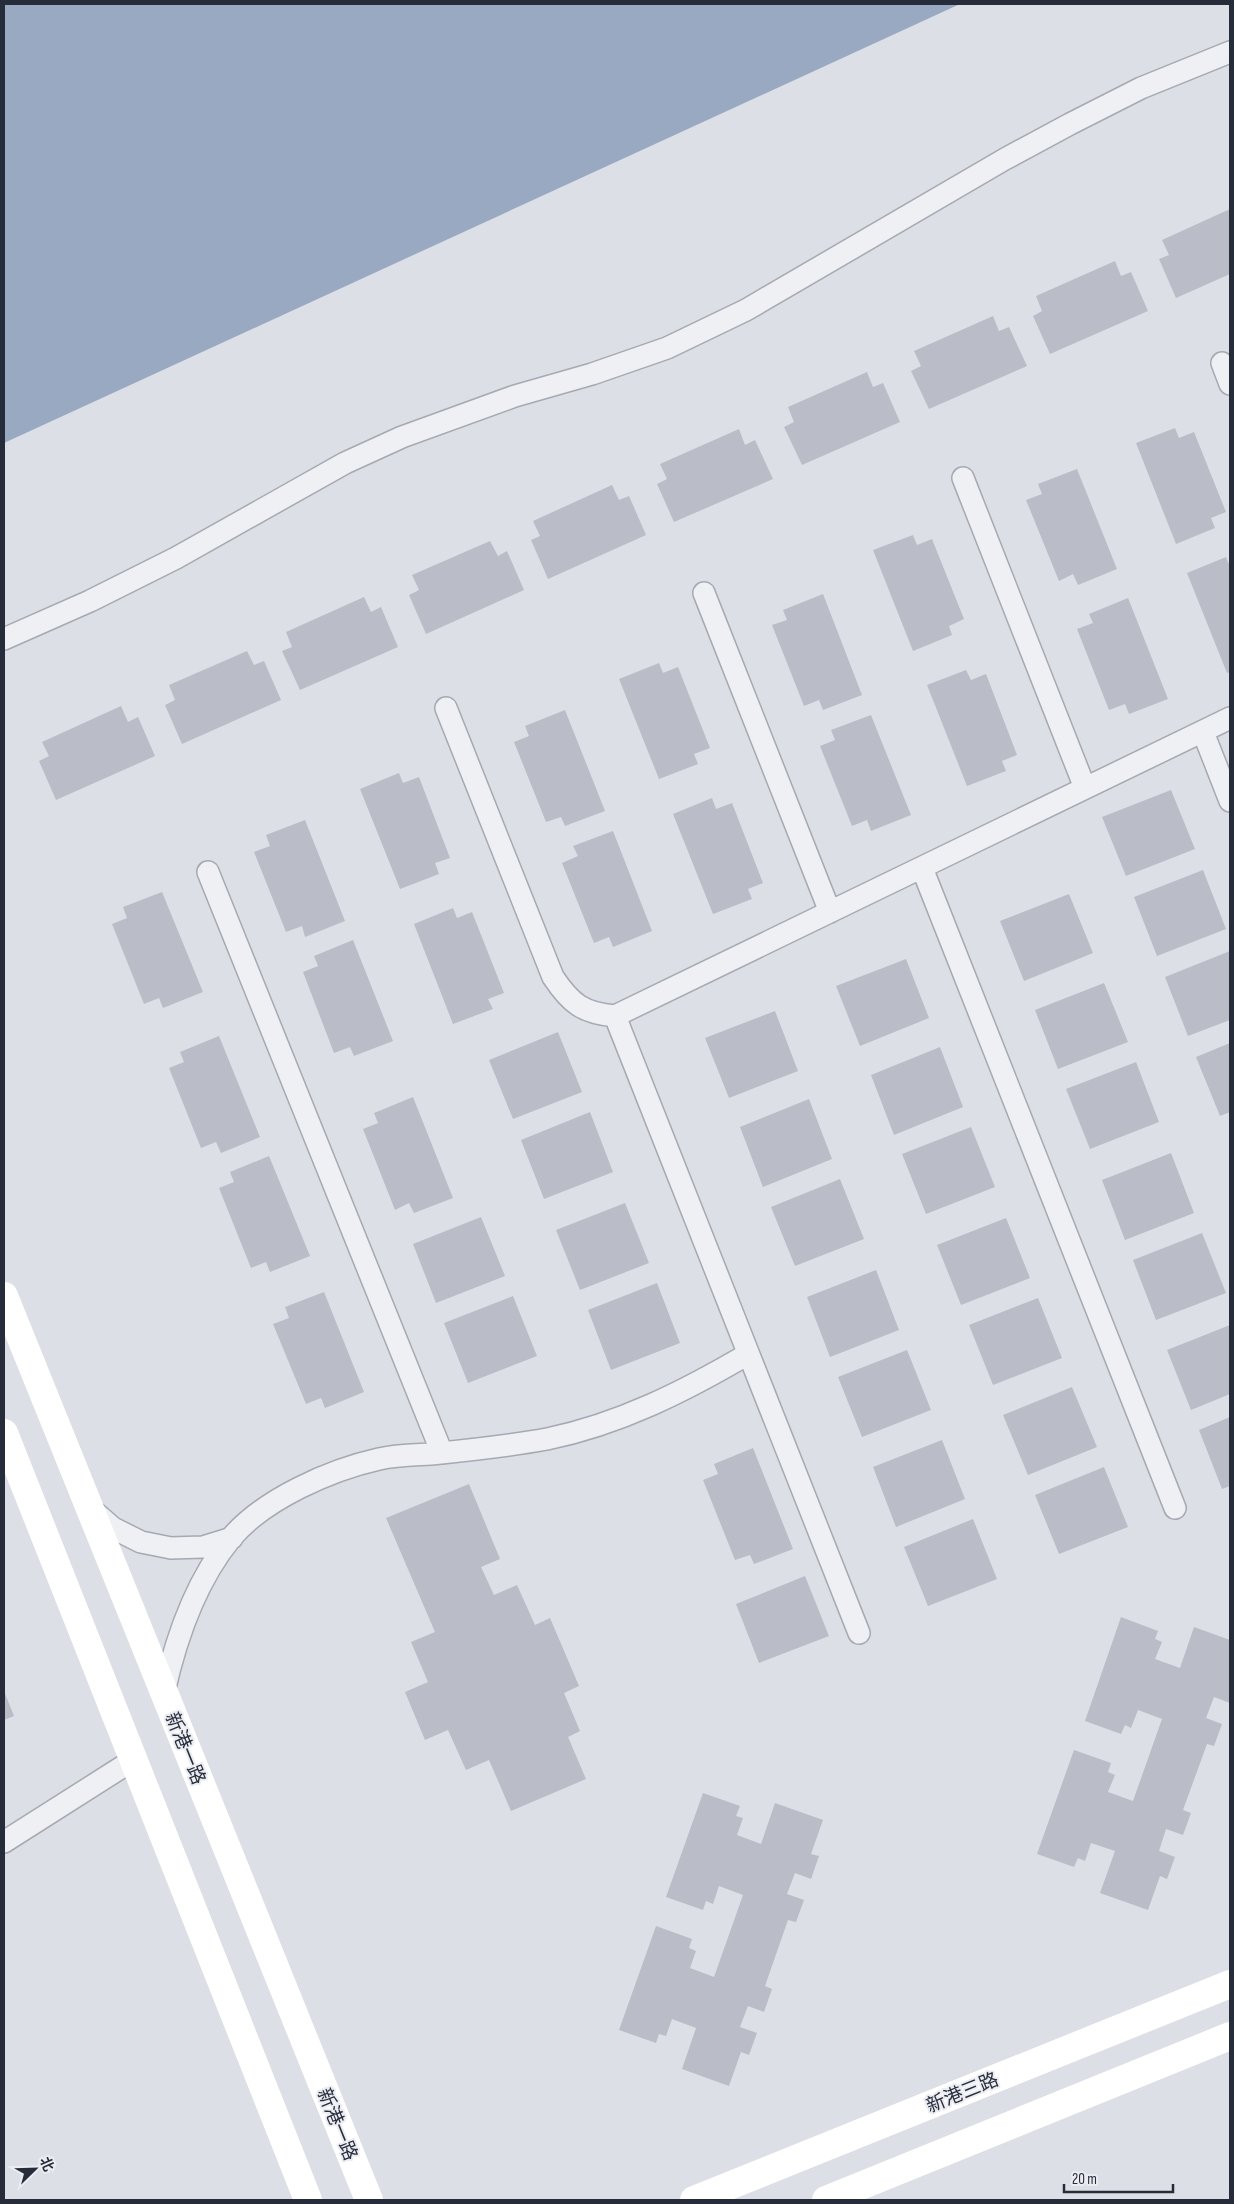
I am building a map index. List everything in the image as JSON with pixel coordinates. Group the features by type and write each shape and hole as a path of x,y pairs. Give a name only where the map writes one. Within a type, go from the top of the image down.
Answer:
{"street":[{"name":"新港一路","path":"4,1296 369,2200"},
{"path":"4,1433 308,2200"},
{"name":"新港三路","path":"694,2200 1230,1984"},
{"path":"826,2200 1230,2036"}],"lane":[{"path":"4,640 90,601 176,558 344,463 402,437 515,396 592,374 666,348 746,310 1005,159 1070,124 1141,88 1230,52"},
{"path":"1222,363 1230,384"},
{"path":"963,478 1085,788"},
{"path":"704,593 830,912"},
{"path":"446,708 554,977 564,993 578,1006 595,1014 615,1016 1230,718"},
{"path":"1203,732 1230,802"},
{"path":"922,868 1175,1508"},
{"path":"208,872 442,1453"},
{"path":"615,1016 859,1633"},
{"path":"164,1692 182,1627 213,1566 232,1538 265,1508 320,1478 379,1459 496,1448 550,1438 601,1424 653,1405 702,1382 748,1354"},
{"path":"90,1508 114,1528 141,1542 171,1548 203,1547 232,1538"},
{"path":"4,1842 133,1760"}],"water":[{"path":"4,4 960,4 4,443"}],"building":[{"path":"1230,209 1230,274 1176,298 1159,259 1169,255 1162,240"},
{"path":"1115,261 1121,276 1131,272 1148,311 1050,354 1033,316 1042,311 1036,296"},
{"path":"993,316 999,331 1009,327 1027,366 929,409 911,371 921,366 914,351"},
{"path":"867,372 873,387 883,383 900,422 802,465 784,427 794,422 788,407"},
{"path":"1175,428 1179,438 1194,432 1226,512 1211,518 1215,528 1176,544 1136,443"},
{"path":"739,429 745,445 755,440 773,479 674,522 657,484 667,479 660,464"},
{"path":"1077,469 1117,569 1078,585 1073,574 1059,581 1026,500 1042,494 1038,484"},
{"path":"612,485 619,500 629,496 646,535 548,579 531,540 540,536 533,521"},
{"path":"913,535 917,545 932,539 964,619 949,626 952,635 913,651 873,550"},
{"path":"490,541 498,556 507,551 524,590 426,634 409,595 419,590 412,575"},
{"path":"1226,557 1230,567 1230,672 1227,673 1187,573"},
{"path":"823,594 862,695 823,710 819,700 804,706 772,625 787,620 783,610"},
{"path":"364,597 371,612 381,607 398,647 300,690 282,651 292,647 286,632"},
{"path":"1128,598 1168,699 1129,714 1125,704 1109,710 1077,629 1093,623 1089,614"},
{"path":"247,651 254,665 264,661 281,700 182,744 165,705 175,700 169,685"},
{"path":"659,663 663,673 678,667 710,748 694,754 698,764 659,779 619,679"},
{"path":"966,670 971,680 986,674 1017,755 1002,761 1006,771 967,786 927,685"},
{"path":"121,706 128,722 138,717 155,756 56,800 39,761 49,756 42,742"},
{"path":"565,710 605,811 565,826 561,817 546,822 514,742 529,736 525,726"},
{"path":"871,715 911,815 871,831 867,820 852,826 820,746 835,740 831,730"},
{"path":"399,773 403,783 419,777 450,858 435,863 439,874 400,889 360,789"},
{"path":"1171,790 1195,849 1126,876 1102,817"},
{"path":"712,798 716,809 732,803 763,883 748,889 752,899 713,914 673,814"},
{"path":"305,820 345,921 305,937 302,926 286,932 254,852 270,846 266,835"},
{"path":"613,831 652,931 613,947 609,937 594,943 562,863 578,856 573,846"},
{"path":"1203,870 1226,929 1157,956 1134,897"},
{"path":"162,892 203,992 163,1008 159,998 144,1004 112,924 127,918 123,907"},
{"path":"1069,894 1093,953 1024,981 1000,921"},
{"path":"453,908 457,918 472,912 504,993 488,999 493,1009 453,1024 414,924"},
{"path":"353,940 393,1041 354,1056 350,1047 334,1053 303,972 318,966 314,956"},
{"path":"1230,951 1230,1020 1188,1036 1165,977"},
{"path":"906,959 929,1018 860,1046 836,986"},
{"path":"1104,983 1128,1042 1058,1069 1035,1010"},
{"path":"775,1011 798,1071 729,1098 705,1038"},
{"path":"558,1032 582,1092 513,1119 489,1060"},
{"path":"219,1036 260,1137 221,1153 216,1142 201,1148 169,1068 184,1062 180,1052"},
{"path":"1230,1043 1230,1112 1220,1116 1196,1057"},
{"path":"940,1047 963,1107 894,1135 871,1075"},
{"path":"1136,1062 1159,1122 1090,1149 1066,1089"},
{"path":"413,1097 453,1198 414,1213 409,1203 395,1210 363,1129 378,1123 374,1113"},
{"path":"809,1099 832,1159 763,1187 740,1127"},
{"path":"590,1112 613,1172 544,1199 521,1140"},
{"path":"971,1127 995,1187 926,1214 902,1154"},
{"path":"1171,1153 1194,1213 1125,1240 1102,1180"},
{"path":"269,1156 310,1256 270,1272 266,1262 251,1268 219,1188 234,1182 230,1172"},
{"path":"840,1179 864,1239 795,1266 771,1207"},
{"path":"625,1203 649,1263 580,1290 556,1230"},
{"path":"481,1217 505,1276 436,1303 413,1244"},
{"path":"1006,1218 1030,1278 961,1305 937,1245"},
{"path":"1202,1233 1226,1293 1156,1320 1133,1260"},
{"path":"876,1270 899,1330 830,1357 807,1297"},
{"path":"657,1283 680,1343 611,1370 588,1310"},
{"path":"324,1292 364,1392 325,1408 321,1398 306,1404 273,1324 289,1318 285,1307"},
{"path":"513,1296 537,1356 468,1383 444,1323"},
{"path":"1038,1298 1062,1358 993,1385 969,1325"},
{"path":"1230,1325 1230,1394 1191,1410 1167,1350"},
{"path":"907,1350 931,1410 862,1437 838,1377"},
{"path":"1072,1387 1097,1447 1028,1475 1003,1415"},
{"path":"1230,1417 1230,1486 1222,1489 1199,1430"},
{"path":"942,1440 965,1499 896,1527 873,1467"},
{"path":"753,1448 793,1549 754,1564 750,1555 735,1560 703,1480 718,1474 714,1464"},
{"path":"1104,1467 1128,1527 1059,1554 1035,1495"},
{"path":"469,1484 500,1559 481,1567 494,1595 517,1585 535,1625 550,1618 579,1686 564,1693 580,1731 568,1737 586,1779 511,1811 489,1760 466,1770 448,1730 425,1740 405,1692 428,1682 411,1642 435,1632 386,1518"},
{"path":"973,1519 997,1579 928,1606 904,1547"},
{"path":"805,1576 829,1636 759,1663 736,1604"},
{"path":"1121,1617 1158,1631 1155,1639 1162,1642 1155,1659 1180,1668 1194,1627 1230,1640 1230,1703 1214,1697 1206,1718 1222,1724 1214,1746 1207,1744 1183,1810 1191,1813 1183,1835 1166,1829 1159,1851 1175,1857 1167,1879 1160,1876 1148,1910 1100,1893 1115,1851 1091,1843 1085,1861 1078,1858 1074,1867 1037,1854 1074,1750 1111,1763 1108,1772 1115,1775 1108,1792 1133,1801 1162,1719 1138,1710 1131,1728 1125,1725 1121,1734 1085,1721"},
{"path":"4,1691 14,1716 4,1720"},
{"path":"703,1793 740,1806 736,1816 743,1818 737,1835 761,1844 775,1803 823,1820 811,1854 819,1856 811,1879 795,1873 787,1894 804,1900 796,1922 788,1920 765,1986 772,1989 764,2012 748,2006 740,2027 757,2033 749,2055 741,2052 729,2086 682,2069 696,2028 672,2019 666,2036 659,2034 656,2043 619,2030 656,1926 692,1939 689,1948 696,1951 690,1968 714,1977 743,1895 719,1886 713,1904 706,1901 703,1910 666,1897"}]}
